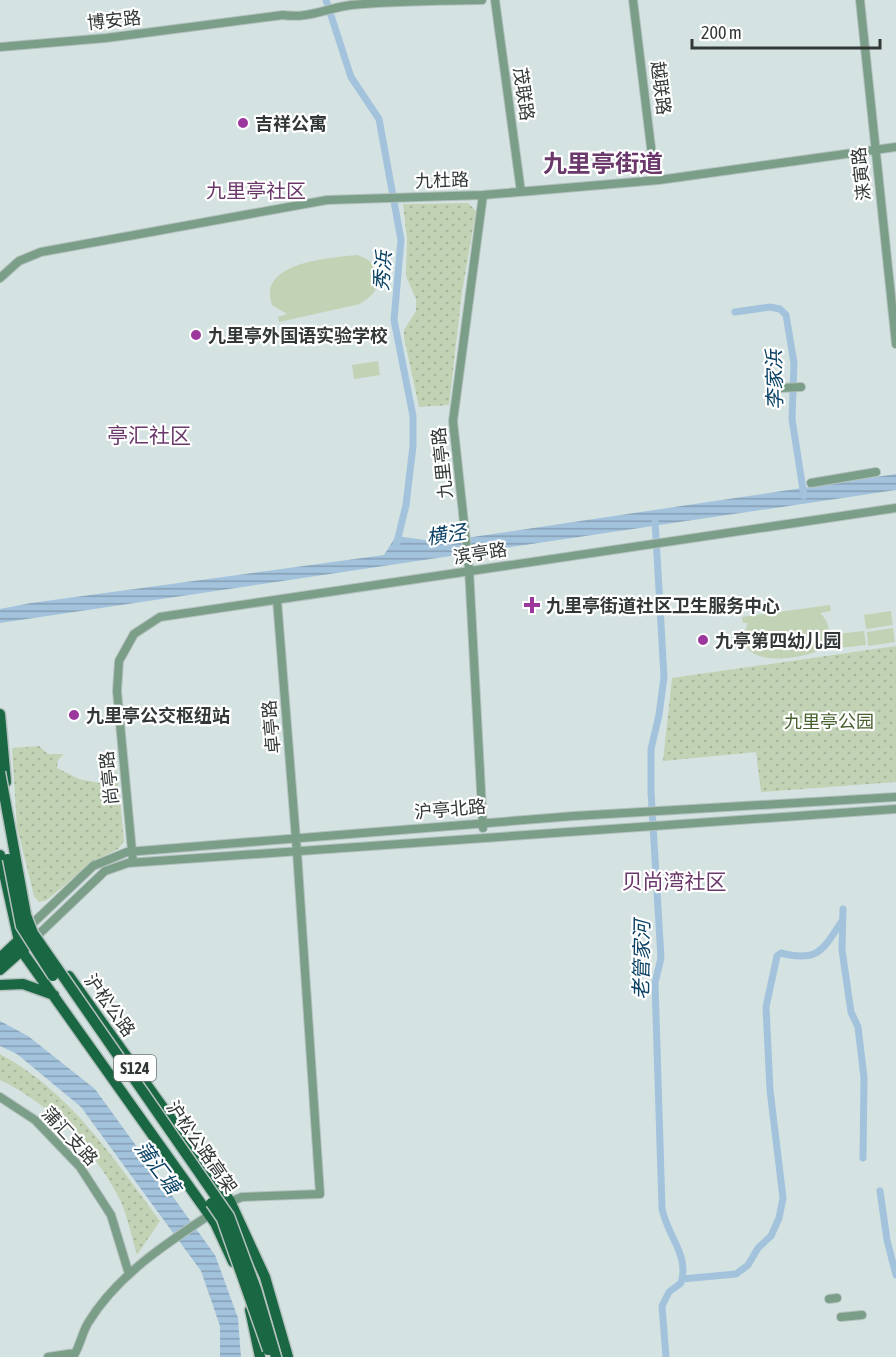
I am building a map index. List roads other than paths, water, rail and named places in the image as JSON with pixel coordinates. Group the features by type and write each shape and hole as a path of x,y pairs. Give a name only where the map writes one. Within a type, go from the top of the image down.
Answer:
{"main road":[{"name":"沪松公路","path":"0,714 8,810 33,923 230,1201 265,1277 288,1357"},
{"name":"沪松公路高架","path":"0,772 26,915 33,933 229,1216 256,1289 276,1357"},
{"name":"沪松公路高架","path":"0,814 21,926 222,1219 269,1357"},
{"name":"S124","path":"0,855 20,946 209,1215 246,1290 260,1357"},
{"path":"0,970 20,946 33,923"},
{"path":"0,958 39,934"},
{"path":"0,985 23,984 54,995"}],"street":[{"name":"博安路","path":"0,47 106,39 283,15 296,17 340,6 482,0"},
{"name":"茂联路","path":"495,0 521,192"},
{"name":"越联路","path":"633,0 656,180"},
{"name":"涞寅路","path":"860,0 896,344"},
{"name":"九杜路","path":"0,278 19,261 41,252 327,200 483,195 656,180 896,147"},
{"name":"九里亭路","path":"483,195 453,420 469,572 483,837"},
{"path":"781,388 801,387"},
{"path":"811,483 876,472"},
{"name":"滨亭路","path":"117,691 118,661 134,634 160,617 896,508"},
{"name":"卓亭路","path":"230,1201 242,1197 320,1194 297,840 277,600"},
{"name":"尚亭路","path":"117,691 134,851 133,862"},
{"name":"沪亭北路","path":"33,923 93,866 134,851 663,810 896,797"},
{"name":"沪亭北路","path":"39,934 105,871 133,862 896,809"},
{"name":"蒲汇支路","path":"0,1097 35,1120 80,1167 111,1215 129,1274"},
{"path":"48,1357 74,1355 87,1324 108,1295 129,1274 171,1240 230,1201"},
{"path":"841,1317 862,1315"}],"water":[{"path":"896,474 896,490 0,623 0,609 31,603 384,555 396,536 439,542"},
{"path":"0,1021 28,1036 95,1089 215,1255 238,1318 241,1357 220,1357 220,1326 201,1271 81,1107 17,1054 0,1046"}],"waterway":[{"name":"秀浜","path":"326,0 351,77 379,119 401,240 394,320 413,416 413,446 406,505 396,546"},
{"name":"李家浜","path":"735,312 770,307 780,309 786,315 794,363 792,419 804,496"},
{"name":"老管家河","path":"655,520 664,677 659,715 651,749 651,792 661,958 655,983 662,1208 680,1254 683,1273 681,1283 669,1292 662,1306 666,1357"},
{"path":"843,909 842,950 851,1012 858,1027 864,1078 863,1158"},
{"path":"682,1279 736,1274 748,1265 758,1248 771,1236 779,1218 783,1198 770,1090 766,1007 777,956 781,953 794,956 812,955 824,946 842,921"},
{"path":"880,1191 887,1240 896,1275"}],"place":[{"name":"吉祥公寓","path":"243,123"},
{"name":"九里亭外国语实验学校","path":"196,335"},
{"name":"九里亭街道社区卫生服务中心","path":"532,605"},
{"name":"九亭第四幼儿园","path":"703,640"},
{"name":"九里亭公交枢纽站","path":"74,715"}],"district":[{"name":"九里亭街道","path":"603,163"},
{"name":"九里亭社区","path":"256,190"},
{"name":"亭汇社区","path":"149,435"},
{"name":"贝尚湾社区","path":"674,881"}],"water label":[{"name":"横泾","path":"446,534"},
{"name":"蒲汇塘","path":"158,1167"}],"park label":[{"name":"九里亭公园","path":"829,721"}]}
